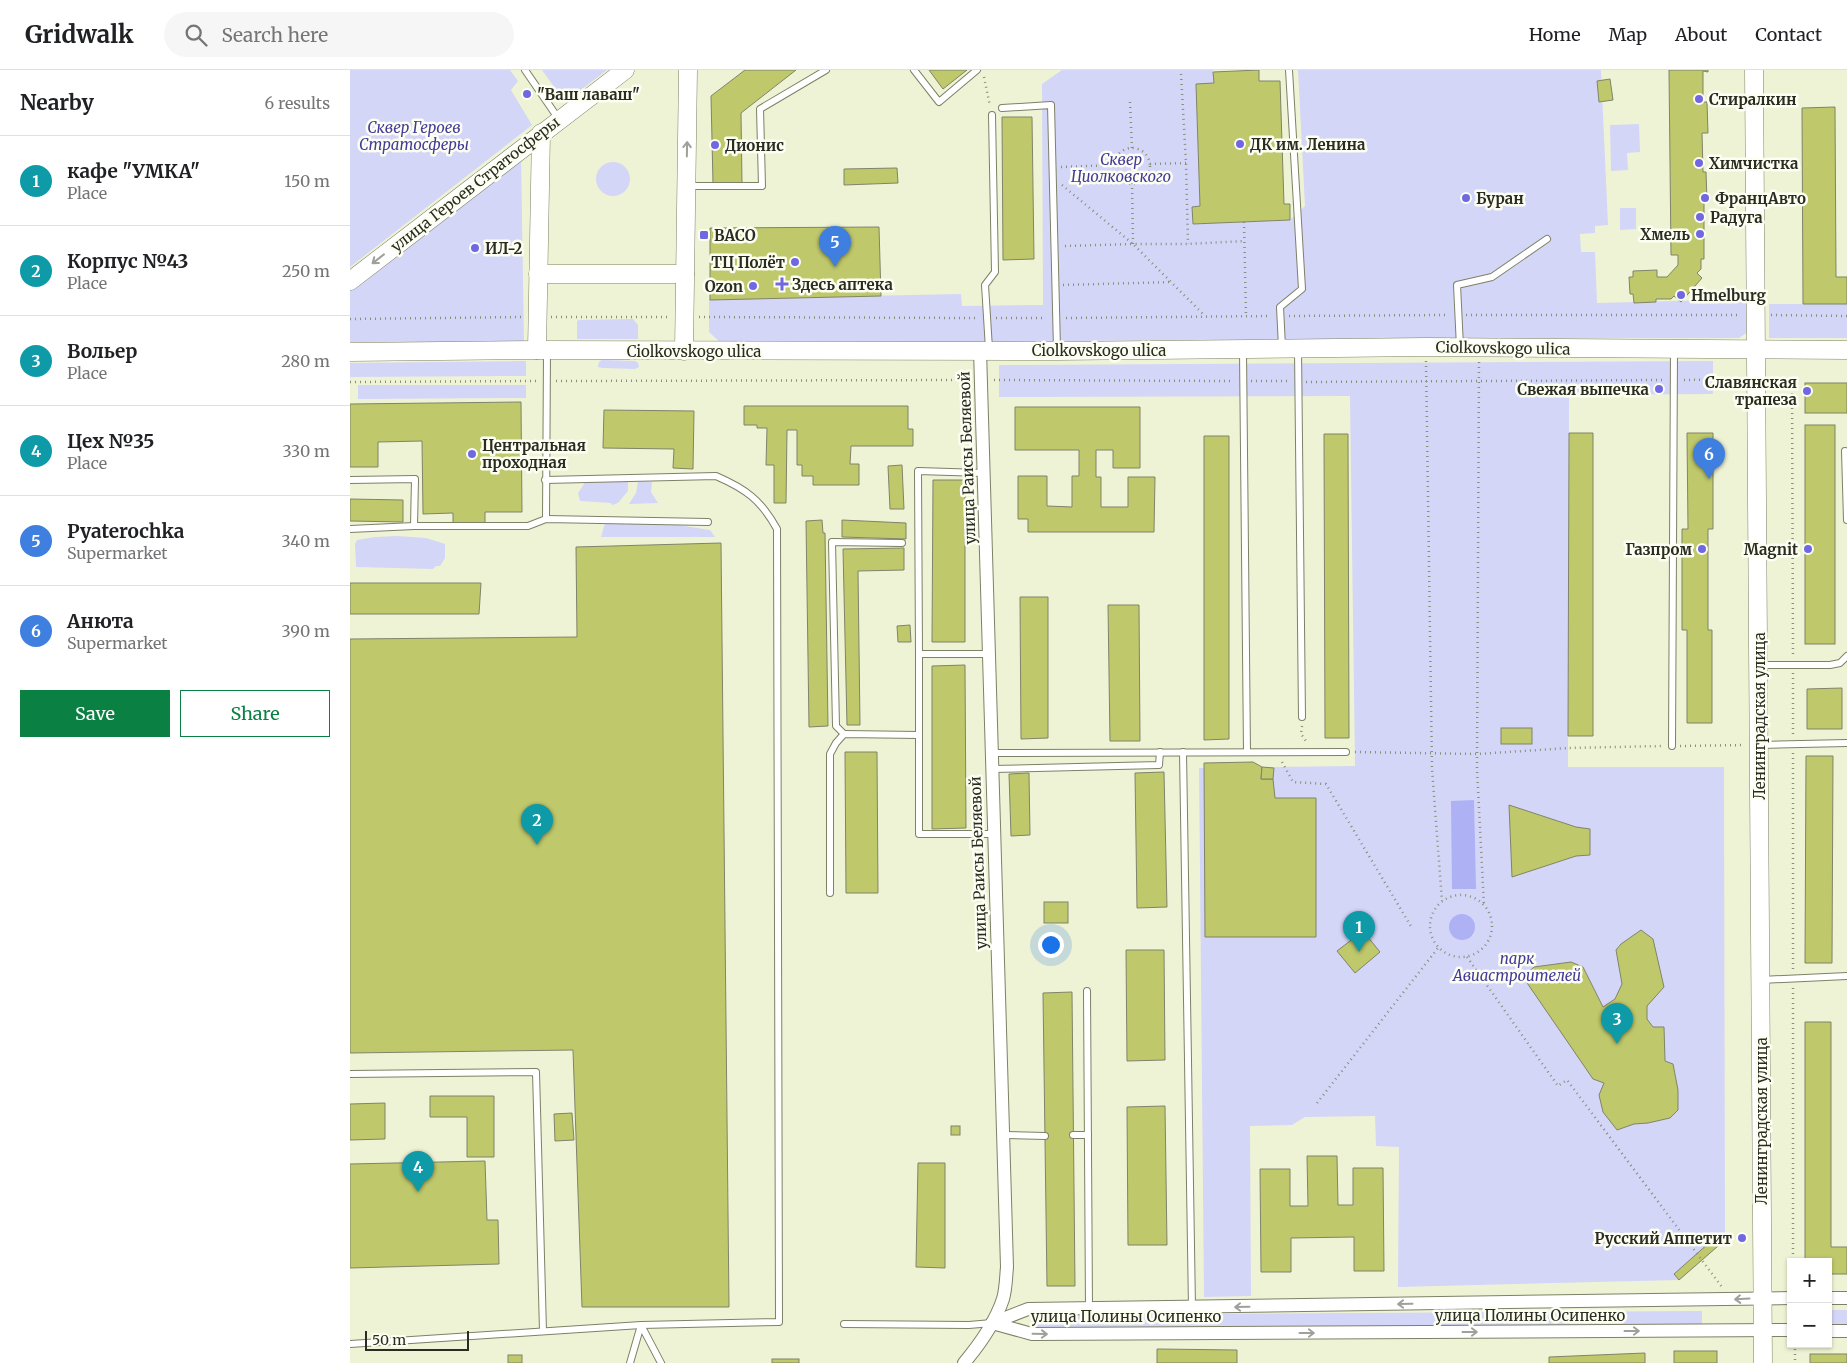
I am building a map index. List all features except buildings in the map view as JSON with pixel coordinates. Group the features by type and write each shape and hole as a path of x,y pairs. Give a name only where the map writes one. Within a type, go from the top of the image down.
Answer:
{"street":[{"name":"улица Героев Стратосферы","path":"350,281 625,70"},
{"path":"684,351 688,70"},
{"name":"Ленинградская улица","path":"1754,70 1762,1363"},
{"path":"541,133 538,317 542,350"},
{"path":"538,274 685,274"},
{"name":"Ciolkovskogo ulica","path":"350,352 542,350 1057,351 1426,347 1847,350"},
{"name":"улица Раисы Беляевой","path":"964,1363 978,1347 992,1323 1003,1298 1007,1267 981,380 985,351"},
{"name":"улица Полины Осипенко","path":"992,1323 1028,1309 1787,1298"},
{"path":"1832,1298 1847,1298"},
{"name":"улица Полины Осипенко","path":"992,1323 1032,1334 1787,1330"},
{"path":"1832,1330 1847,1331"}],"lane":[{"path":"525,70 559,119"},
{"path":"686,186 762,186 760,109 826,70"},
{"path":"914,70 939,102 977,70"},
{"path":"1288,70 1302,289 1280,307 1280,316 1298,382 1302,717"},
{"path":"1002,108 1051,105 1057,351"},
{"path":"985,351 987,318 985,285 995,272 992,115"},
{"path":"1460,348 1458,285 1492,277 1547,239"},
{"path":"1243,349 1247,752"},
{"path":"1672,746 1674,349"},
{"path":"542,350 547,381 546,519"},
{"path":"1845,451 1847,520"},
{"path":"984,473 918,471 919,834 993,834"},
{"path":"350,1344 641,1325 779,1322 777,529 770,517 740,486 716,476 546,480"},
{"path":"350,480 415,479 414,526"},
{"path":"350,529 414,526 528,526 546,519 708,522"},
{"path":"902,543 832,542 836,726 844,734 919,735"},
{"path":"919,654 988,654"},
{"path":"1758,665 1830,665 1840,663 1847,656"},
{"path":"830,894 830,754 844,734"},
{"path":"1759,745 1847,743"},
{"path":"991,752 1346,752"},
{"path":"991,769 1159,765 1160,752"},
{"path":"1183,752 1192,1308"},
{"path":"1760,980 1847,976"},
{"path":"1087,991 1089,1309"},
{"path":"350,1074 536,1072 542,1331"},
{"path":"1004,1135 1045,1136"},
{"path":"1073,1135 1088,1135"},
{"path":"844,1324 992,1323"},
{"path":"630,1363 641,1325"},
{"path":"641,1325 661,1363"}],"path":[{"path":"983,70 992,115"},
{"path":"1181,74 1188,244"},
{"path":"1130,102 1132,148"},
{"path":"1132,148 1145,153 1150,164 1150,170 1143,179 1132,183 1121,180 1114,165 1123,150 1132,148"},
{"path":"1150,164 1186,163"},
{"path":"1053,168 1114,165"},
{"path":"1053,178 1134,244 1205,316"},
{"path":"1132,183 1134,244"},
{"path":"1244,222 1246,316"},
{"path":"1055,246 1188,244 1244,241"},
{"path":"1056,285 1172,282"},
{"path":"350,318 1056,318 1458,315 1847,316"},
{"path":"1426,347 1432,769 1442,901"},
{"path":"1478,348 1480,381 1478,754 1484,906 1491,919 1490,938 1477,953 1467,957 1447,954 1438,948 1430,930 1430,920 1437,906 1442,901 1459,895 1468,896 1484,906"},
{"path":"350,382 981,380 1298,382 1792,379 1793,1258"},
{"path":"1302,717 1302,734 1306,741 1314,743"},
{"path":"1346,752 1478,754 1568,748 1759,745"},
{"path":"1276,752 1292,782 1326,784 1412,928"},
{"path":"1317,1103 1438,948"},
{"path":"1467,957 1558,1086 1568,1080 1732,1299"},
{"path":"1795,1348 1795,1363"}],"green space":[{"name":"Сквер Героев Стратосферы","path":"350,70 510,70 518,81 511,90 532,125 350,267"},
{"path":"542,70 607,70 565,102"},
{"name":"Сквер Циолковского","path":"1062,70 1213,70 1214,83 1196,84 1200,206 1192,207 1193,224 1290,220 1305,206 1298,70 1601,70 1608,225 1595,226 1595,233 1580,234 1581,252 1595,252 1597,303 1748,299 1748,332 1739,338 1294,339 722,344 709,332 709,299 961,294 962,306 1043,305 1042,84"},
{"path":"1639,124 1640,152 1627,153 1628,170 1611,171 1610,125"},
{"name":"Сквер Героев Стратосферы","path":"521,156 524,342 350,342 350,289"},
{"path":"613,162 620,163 625,167 629,172 629,186 625,191 620,195 613,196 606,195 601,191 597,186 596,179 597,172 601,167 606,163"},
{"path":"1620,208 1636,208 1636,229 1620,230"},
{"path":"1769,304 1847,304 1847,338 1769,338"},
{"path":"633,319 638,325 638,339 577,339 578,320"},
{"path":"602,360 635,361 639,367 635,369 598,367 599,362"},
{"path":"526,361 526,376 350,377 350,363"},
{"name":"парк Авиастроителей","path":"1713,361 1713,394 1569,395 1568,767 1724,767 1725,1240 1679,1280 1398,1287 1399,1147 1376,1146 1375,1116 1305,1117 1292,1125 1250,1126 1251,1296 1204,1297 1199,768 1355,766 1350,396 999,397 999,365"},
{"path":"358,385 526,385 526,398 358,399"},
{"path":"586,481 628,481 628,491 618,503 612,505 611,503 580,501 578,493"},
{"path":"638,482 652,482 651,492 658,503 629,504 636,493"},
{"path":"605,523 678,525 710,530 715,537 601,537"},
{"path":"397,536 426,538 445,544 445,558 440,566 436,566 433,569 356,567 355,544 357,540"},
{"path":"1832,1310 1847,1310 1847,1325 1832,1325"},
{"path":"1702,1311 1702,1325 1042,1329 1032,1325 1032,1318 1035,1315"}],"water":[{"path":"1474,800 1476,889 1452,889 1451,801"},
{"path":"1462,914 1471,918 1475,927 1471,936 1462,940 1453,936 1449,927 1453,918"}],"place":[{"name":"\"Ваш лаваш\"","path":"527,94"},
{"name":"Стиралкин","path":"1699,99"},
{"name":"ДК им. Ленина","path":"1240,144"},
{"name":"Дионис","path":"715,145"},
{"name":"Химчистка","path":"1699,163"},
{"name":"Буран","path":"1466,198"},
{"name":"ФранцАвто","path":"1705,198"},
{"name":"Радуга","path":"1700,217"},
{"name":"Хмель","path":"1700,234"},
{"name":"ВАСО","path":"704,235"},
{"name":"ИЛ-2","path":"475,248"},
{"name":"ТЦ Полёт","path":"795,262"},
{"name":"Pyaterochka","path":"835,267"},
{"name":"Здесь аптека","path":"782,284"},
{"name":"Ozon","path":"753,286"},
{"name":"Hmelburg","path":"1681,295"},
{"name":"Свежая выпечка","path":"1659,389"},
{"name":"Славянская трапеза","path":"1807,391"},
{"name":"Центральная проходная","path":"472,454"},
{"name":"Анюта","path":"1709,479"},
{"name":"Газпром","path":"1702,549"},
{"name":"Magnit","path":"1808,549"},
{"name":"Корпус №43","path":"537,845"},
{"name":"кафе \"УМКА\"","path":"1359,952"},
{"name":"Вольер","path":"1617,1044"},
{"name":"Цех №35","path":"418,1192"},
{"name":"Русский Аппетит","path":"1742,1238"}]}
